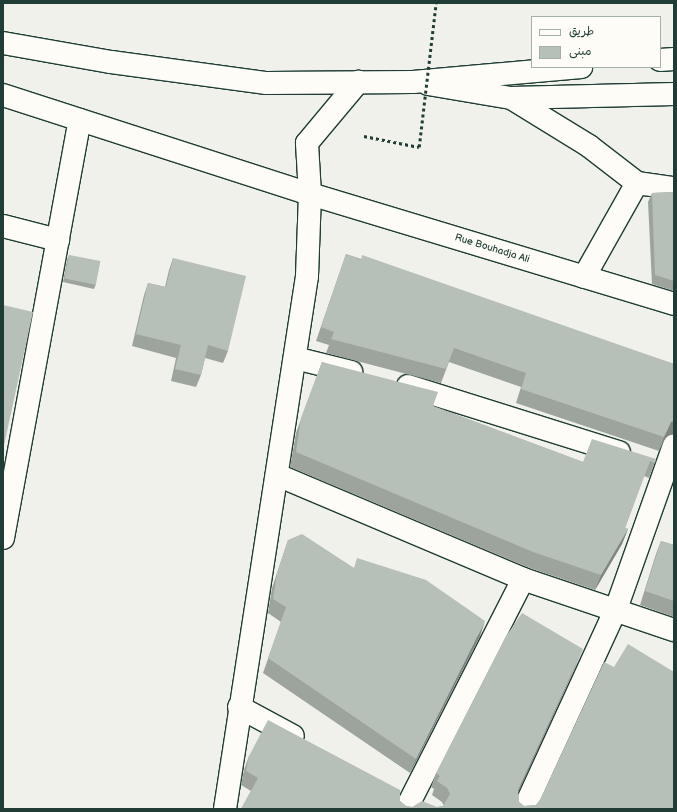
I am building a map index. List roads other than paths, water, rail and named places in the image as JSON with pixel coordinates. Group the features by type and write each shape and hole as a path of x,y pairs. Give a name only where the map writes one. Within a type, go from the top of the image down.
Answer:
{"main road":[{"path":"3,43 111,62 267,83 413,82 570,68"},
{"path":"661,60 674,59"},
{"path":"225,809 239,707 277,474 307,276 310,194 307,143 358,82"},
{"path":"413,82 511,98 674,94"},
{"name":"Rue Bouhadja Ali","path":"3,95 310,194 674,304"},
{"path":"511,98 589,146 637,183 674,188"},
{"path":"3,538 80,120"},
{"path":"584,277 637,183"},
{"path":"3,226 58,240"},
{"path":"295,358 369,377"},
{"path":"391,382 666,466"},
{"path":"524,809 616,609 674,445"},
{"path":"277,474 522,580 616,609 674,630"},
{"path":"408,804 522,580"},
{"path":"239,707 308,744"},
{"path":"390,788 408,804 432,809"}]}
